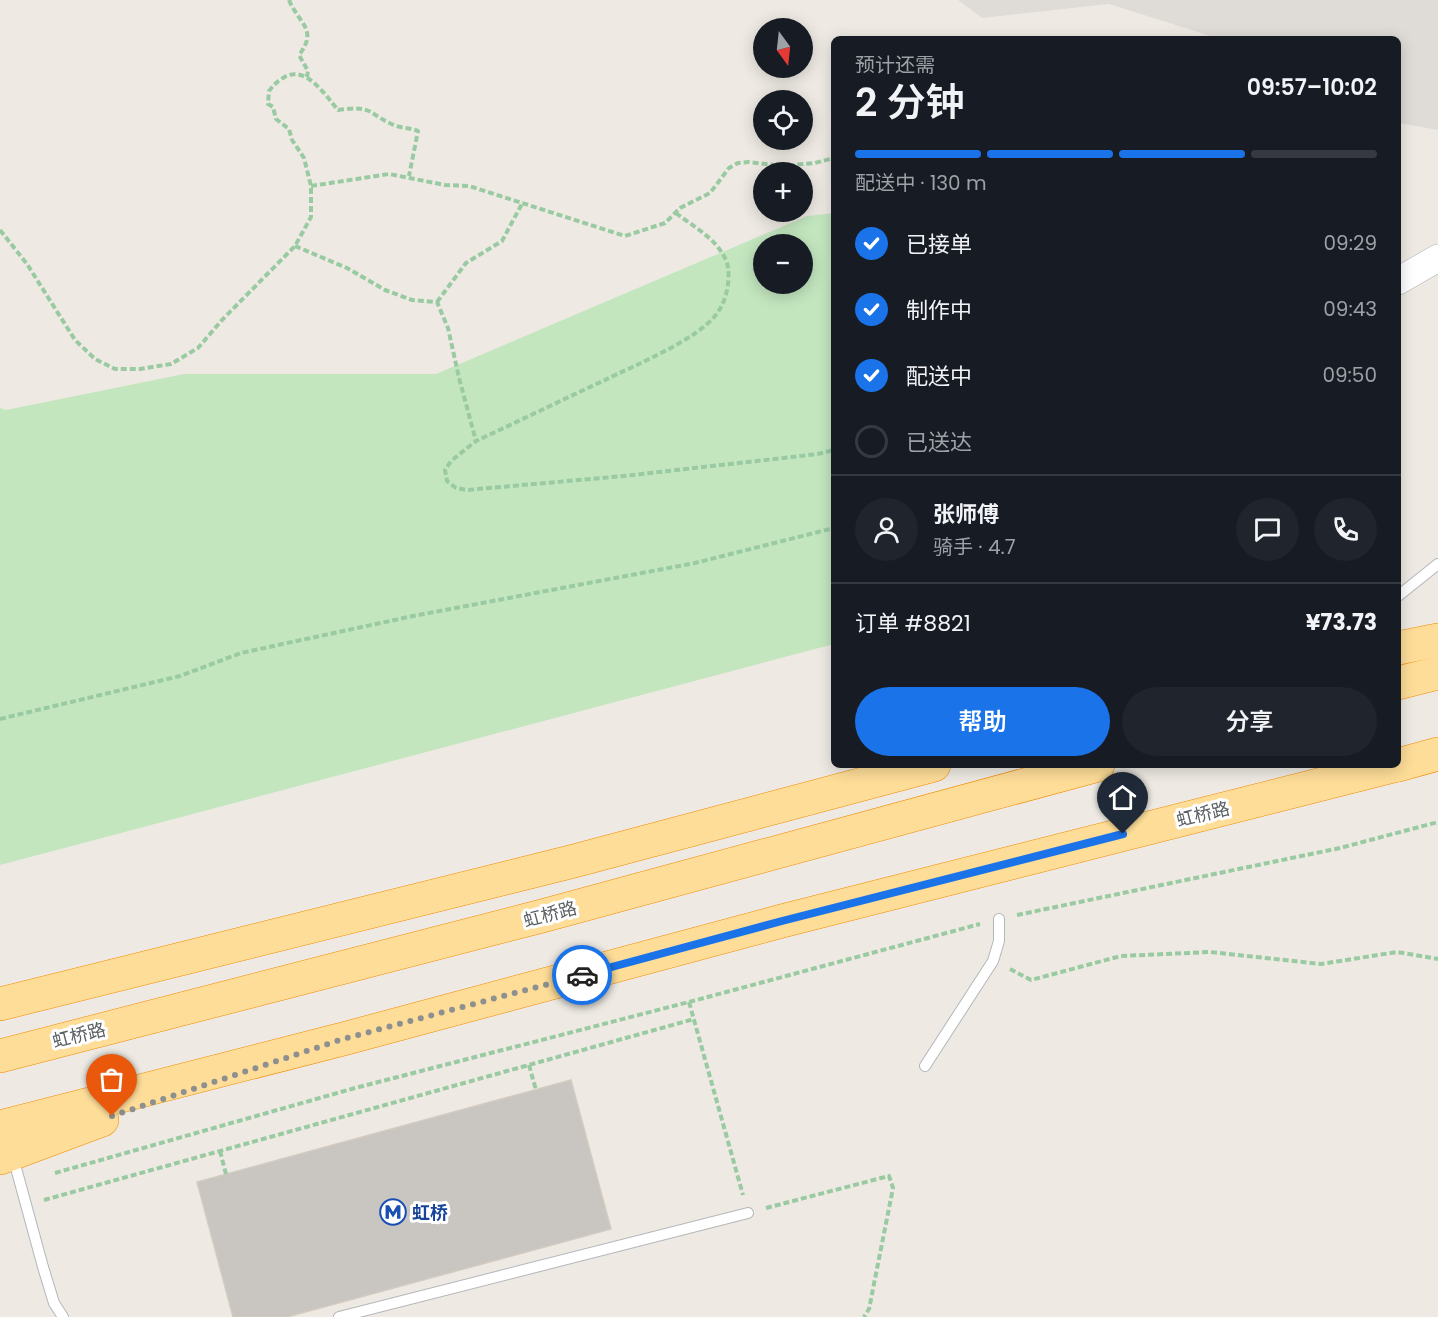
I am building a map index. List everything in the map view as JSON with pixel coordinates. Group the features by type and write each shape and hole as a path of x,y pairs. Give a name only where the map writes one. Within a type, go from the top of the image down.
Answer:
{"highway":[{"path":"1401,647 1438,640"},
{"path":"1401,682 1438,673"},
{"name":"虹桥路","path":"1401,764 1438,754"},
{"path":"4,1003 574,861 923,768"},
{"name":"虹桥路","path":"0,1056 542,916 1087,768"},
{"name":"虹桥路","path":"8,1147 343,1039 782,921 1385,768"}],"street":[{"path":"1401,279 1438,258"}],"lane":[{"path":"1401,594 1438,564"},
{"path":"925,1066 993,961 999,941 999,919"},
{"path":"8,1147 54,1304 63,1317"},
{"path":"339,1317 747,1213"}],"path":[{"path":"289,0 292,8 306,26 309,36 306,46 299,55 308,71 307,77"},
{"path":"0,230 27,264 75,340 95,359 115,369 140,369 171,364 198,348 222,320 295,246 311,217 310,186 304,158 292,140 289,129 276,119 273,107 268,104 269,91 283,77 293,74 307,77 338,110 359,107 370,110 397,126 418,131 409,176"},
{"path":"310,186 388,174 409,176 445,185 469,186 625,236 665,223 680,208 710,193 729,168 738,163 782,166 815,163 831,159"},
{"path":"436,302 466,263 502,241 523,202"},
{"path":"676,213 716,243 727,262 729,273 727,294 718,312 703,327 667,350 476,441 451,461 445,470 447,481 456,488 467,490 624,476 831,451"},
{"path":"295,246 347,268 385,290 412,300 436,302"},
{"path":"436,302 448,328 476,441"},
{"path":"0,719 180,676 241,653 413,616 695,563 831,529"},
{"path":"8,1147 355,1088 999,919 1340,848 1438,822"},
{"path":"993,961 1031,980 1121,956 1210,952 1321,964 1397,952 1438,959"},
{"path":"689,1002 747,1213 890,1176 893,1188 869,1309 864,1317"},
{"path":"26,1205 694,1019"},
{"path":"529,1065 536,1090"},
{"path":"220,1151 226,1174"}],"shaded area":[{"path":"958,0 1438,0 1438,130 1401,124 1401,36 1210,36 1109,4 982,18"}],"green space":[{"path":"831,213 831,645 0,865 0,408 6,410 184,374 436,374 753,239 753,294 813,294 813,234 765,234 793,222 813,222 813,215"}],"building":[{"path":"571,1080 611,1229 287,1317 233,1317 197,1182"}],"way so far":[{"path":"112,1116 343,1039 582,975"}],"place":[{"name":"虹桥","path":"393,1212"}],"route":[{"path":"582,975 782,921 1123,834"}]}
